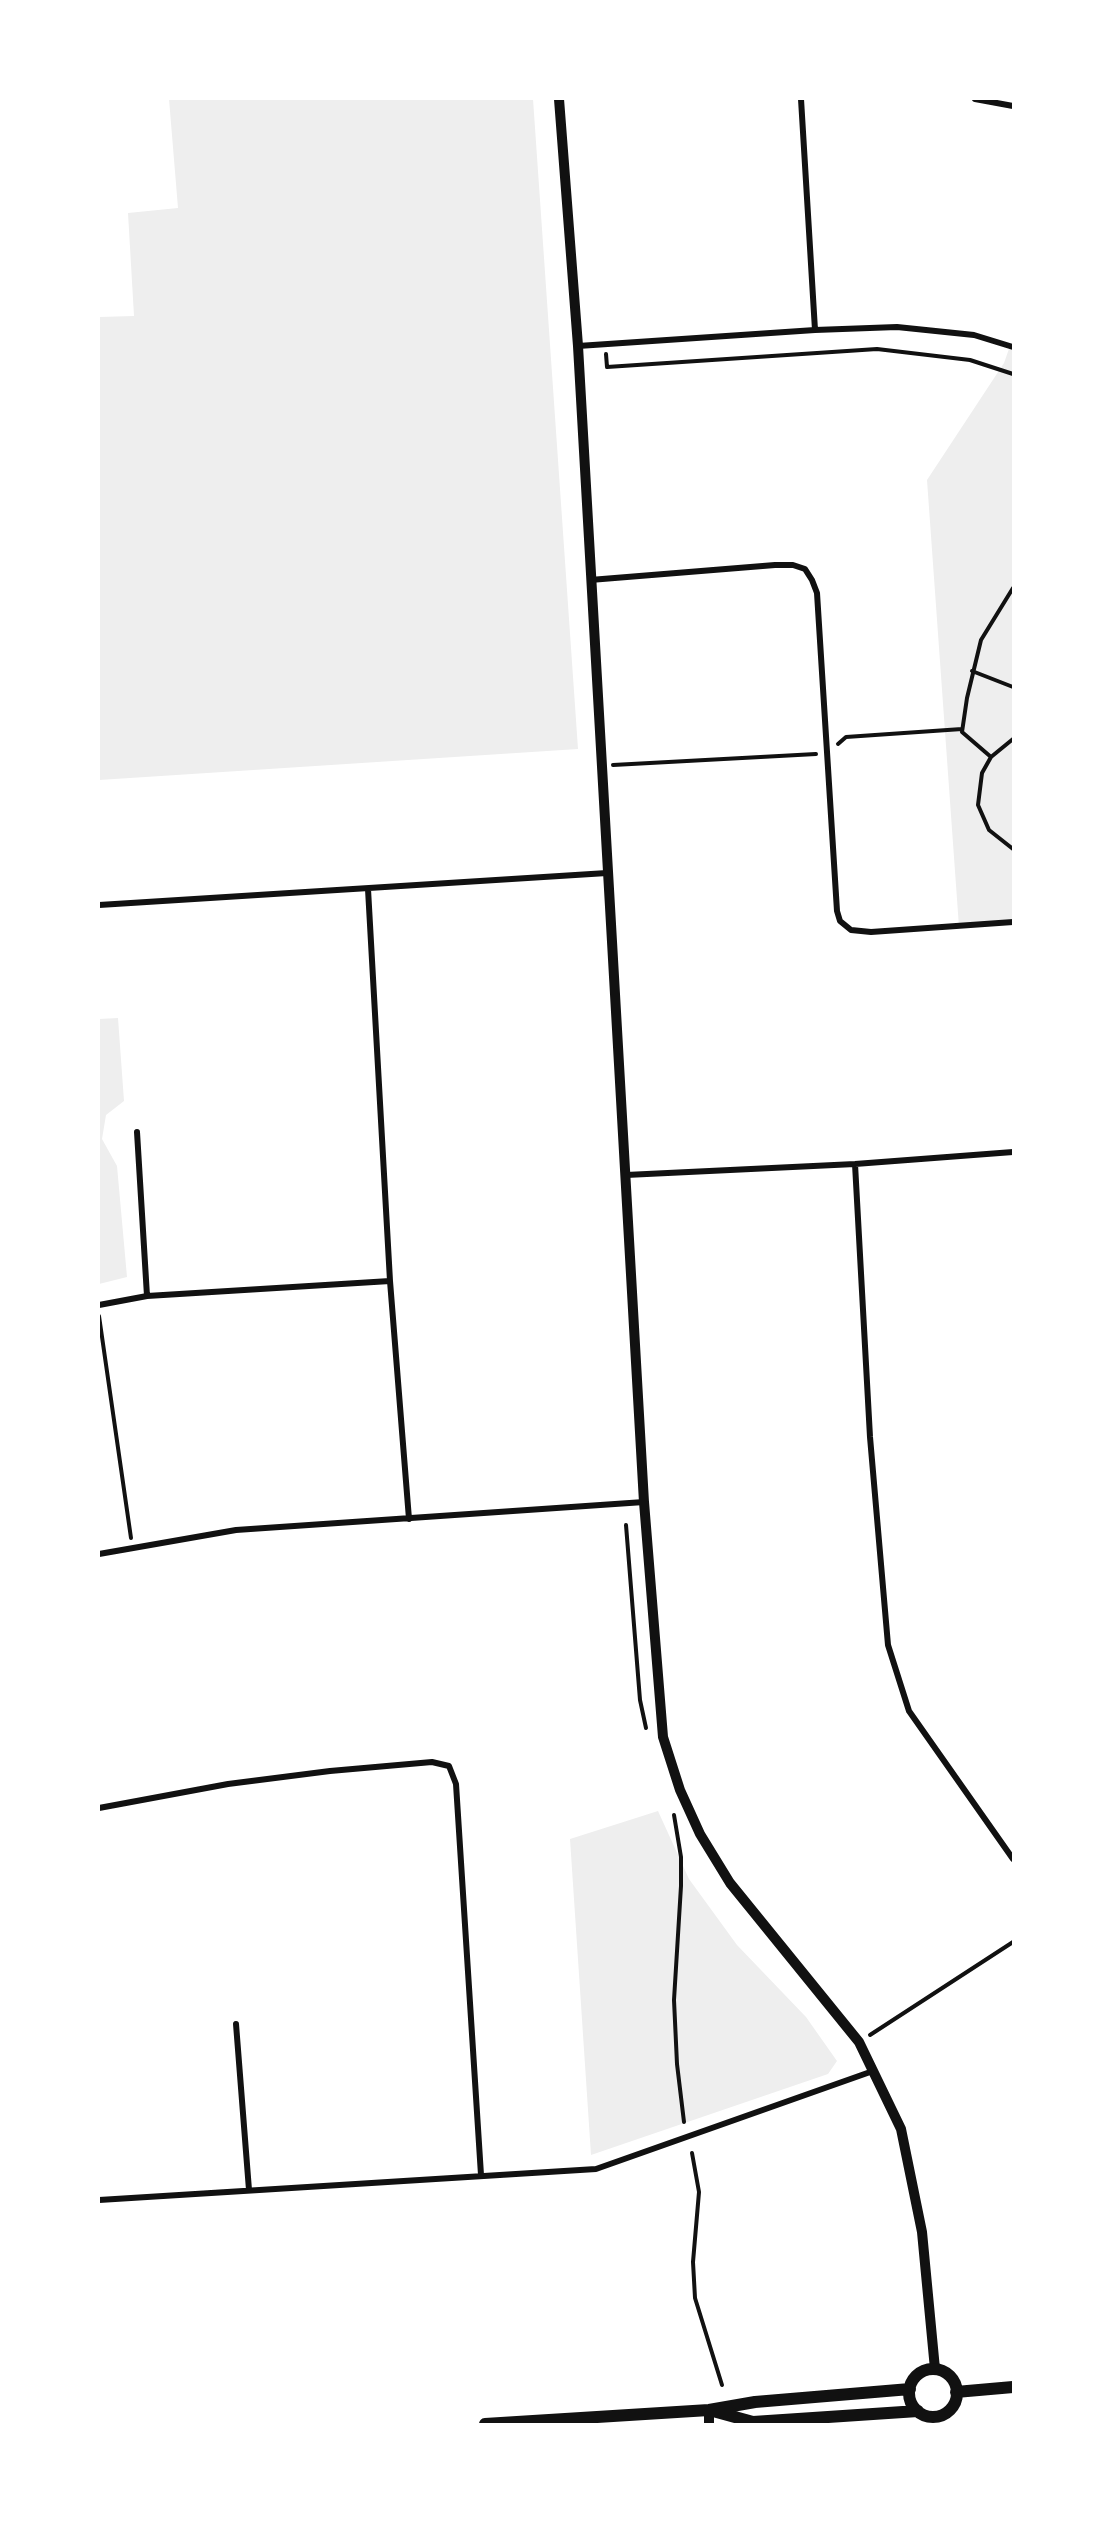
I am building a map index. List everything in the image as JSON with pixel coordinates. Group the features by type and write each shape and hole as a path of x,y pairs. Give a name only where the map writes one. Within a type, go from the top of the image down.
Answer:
{"main road":[{"path":"709,2410 753,2422 918,2412 937,2416 945,2414 953,2406 956,2391 953,2380 947,2374 934,2369 919,2374 910,2389 913,2405 918,2412"},
{"path":"956,2391 1013,2387"},
{"path":"485,2424 709,2410 755,2402 910,2389"}],"street":[{"path":"559,99 578,346 644,1502 663,1737 680,1790 700,1834 730,1883 859,2042 901,2129 922,2232 934,2369"},
{"path":"801,99 815,330"},
{"path":"975,99 1013,106"},
{"path":"578,346 815,330 897,327 974,335 1013,347"},
{"path":"590,580 775,565 793,565 805,569 817,593 840,921 851,930 871,932 1013,922"},
{"path":"99,905 368,890 607,873"},
{"path":"368,890 390,1281 409,1519"},
{"path":"137,1132 147,1296"},
{"path":"626,1175 855,1164 1013,1152"},
{"path":"855,1164 870,1437 888,1646 909,1711 1013,1858"},
{"path":"99,1305 147,1296 390,1281"},
{"path":"99,1554 236,1530 644,1502"},
{"path":"99,1808 228,1784 318,1772 432,1762 449,1766 456,1784 481,2175"},
{"path":"236,2024 249,2190"},
{"path":"99,2200 596,2169 873,2071"},
{"path":"709,2410 709,2424"}],"path":[{"path":"606,344 607,367 877,349 970,360 1013,374"},
{"path":"991,757 962,732 962,729 972,671 981,640 1013,588"},
{"path":"972,671 1013,687"},
{"path":"601,765 827,753 846,737 962,729"},
{"path":"1013,739 991,757 982,773 978,805 989,830 1013,849"},
{"path":"99,1316 132,1547"},
{"path":"626,1525 640,1700 648,1738"},
{"path":"673,1812 681,1857 674,2000 677,2064 684,2122"},
{"path":"859,2042 1013,1942"},
{"path":"692,2153 699,2192 693,2262 695,2298 722,2385"}],"shaded area":[{"path":"169,99 533,99 578,749 99,780 99,317 134,316 128,213 178,208"},
{"path":"1010,346 1013,347 1013,922 959,927 927,480 1004,363"},
{"path":"118,1018 124,1101 106,1115 102,1139 117,1166 127,1277 99,1284 99,1019"},
{"path":"658,1811 689,1879 737,1945 806,2017 837,2061 828,2074 591,2155 570,1839"}]}
